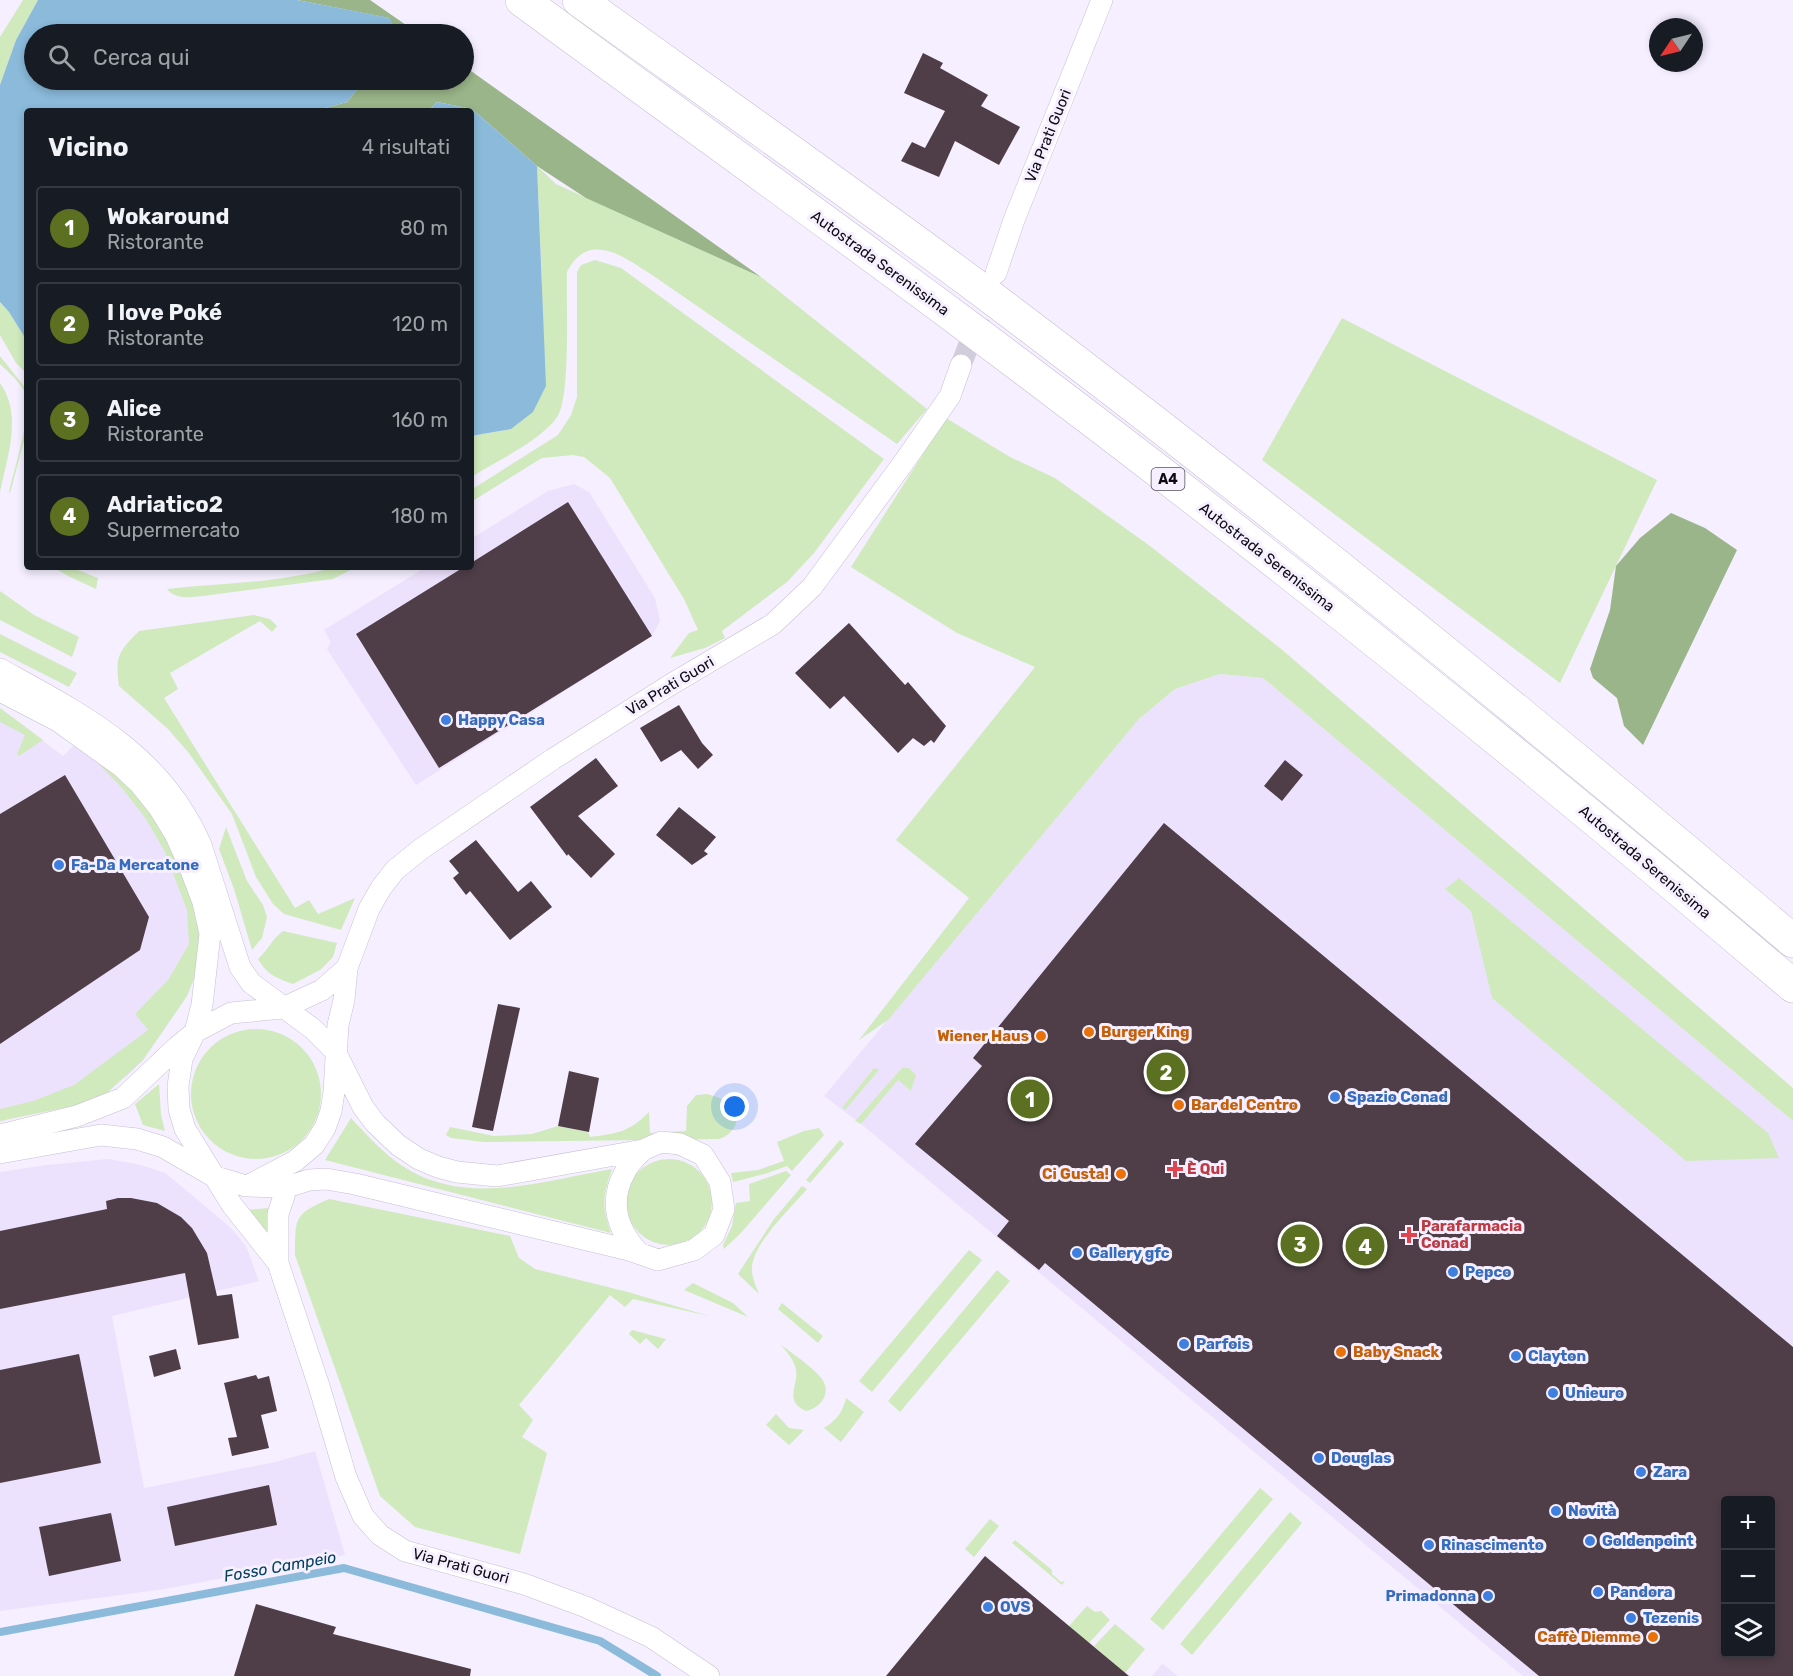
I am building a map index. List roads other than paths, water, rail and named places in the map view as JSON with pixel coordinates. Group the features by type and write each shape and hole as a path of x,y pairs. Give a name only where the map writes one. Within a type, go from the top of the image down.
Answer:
{"highway":[{"name":"Autostrada Serenissima","path":"522,0 960,320 1176,485 1408,668 1665,877 1793,986"},
{"name":"A4","path":"579,0 978,288 1185,447 1390,606 1793,941"}],"street":[{"name":"Via Prati Guori","path":"996,273 1014,220 1102,0"},
{"name":"Via Prati Guori","path":"0,1153 101,1135 137,1139 163,1147 213,1176 246,1186 287,1187 309,1180 326,1179 355,1184 658,1260 694,1250 714,1235 724,1209 720,1182 703,1155 680,1144 661,1143 643,1150 497,1176 457,1172 438,1167 418,1159 398,1145 375,1123 363,1107 336,1051 347,968 369,909 394,870 553,759 670,685 773,624 812,587 950,396 961,365"},
{"path":"0,669 99,726 134,753 166,787 193,827 201,845 240,967 251,983 313,1029 336,1051 331,1112 314,1145 295,1161 246,1186"},
{"path":"0,691 58,721 122,767 139,783 159,808 175,834 189,865 203,902 210,934 202,1005 195,1032 182,1059 178,1086 179,1109 185,1129 213,1176"},
{"path":"0,1135 77,1116 123,1098 195,1032 231,1013 283,1008 322,990 347,968"},
{"path":"640,1254 628,1241 615,1205 618,1186 626,1170 643,1150"},
{"name":"Via Prati Guori","path":"213,1176 232,1205 278,1263"},
{"name":"Via Prati Guori","path":"287,1187 278,1214 278,1263 319,1386 346,1477 363,1516 380,1535 405,1551 524,1584 586,1606 651,1637 709,1676"}],"water":[{"path":"38,0 297,0 390,18 393,24 25,24"},
{"path":"24,25 24,90 357,90 347,102 325,108 24,108 24,336 0,302 0,85 16,40"},
{"path":"437,102 467,108 431,108"},
{"path":"474,111 537,166 546,386 533,412 511,429 474,435"}],"waterway":[{"name":"Fosso Campeio","path":"0,1632 344,1568 600,1641 657,1676"}],"tunnel":[{"path":"961,365 992,285"}],"place":[{"name":"Happy Casa","path":"446,720"},
{"name":"Fa-Da Mercatone","path":"59,865"},
{"name":"Burger King","path":"1089,1032"},
{"name":"Wiener Haus","path":"1041,1036"},
{"name":"I love Poké","path":"1166,1072"},
{"name":"Spazio Conad","path":"1335,1097"},
{"name":"Wokaround","path":"1030,1099"},
{"name":"Bar del Centro","path":"1179,1105"},
{"name":"È Qui","path":"1175,1169"},
{"name":"Ci Gusta!","path":"1121,1174"},
{"name":"Parafarmacia Conad","path":"1409,1235"},
{"name":"Alice","path":"1300,1244"},
{"name":"Adriatico2","path":"1365,1246"},
{"name":"Gallery gfc","path":"1077,1253"},
{"name":"Pepco","path":"1453,1272"},
{"name":"Parfois","path":"1184,1344"},
{"name":"Baby Snack","path":"1341,1352"},
{"name":"Clayton","path":"1516,1356"},
{"name":"Unieuro","path":"1553,1393"},
{"name":"Douglas","path":"1319,1458"},
{"name":"Zara","path":"1641,1472"},
{"name":"Novità","path":"1556,1511"},
{"name":"Goldenpoint","path":"1590,1541"},
{"name":"Rinascimento","path":"1429,1545"},
{"name":"Pandora","path":"1598,1592"},
{"name":"Primadonna","path":"1488,1596"},
{"name":"OVS","path":"988,1607"},
{"name":"Tezenis","path":"1631,1618"},
{"name":"Caffè Diemme","path":"1653,1637"}]}
